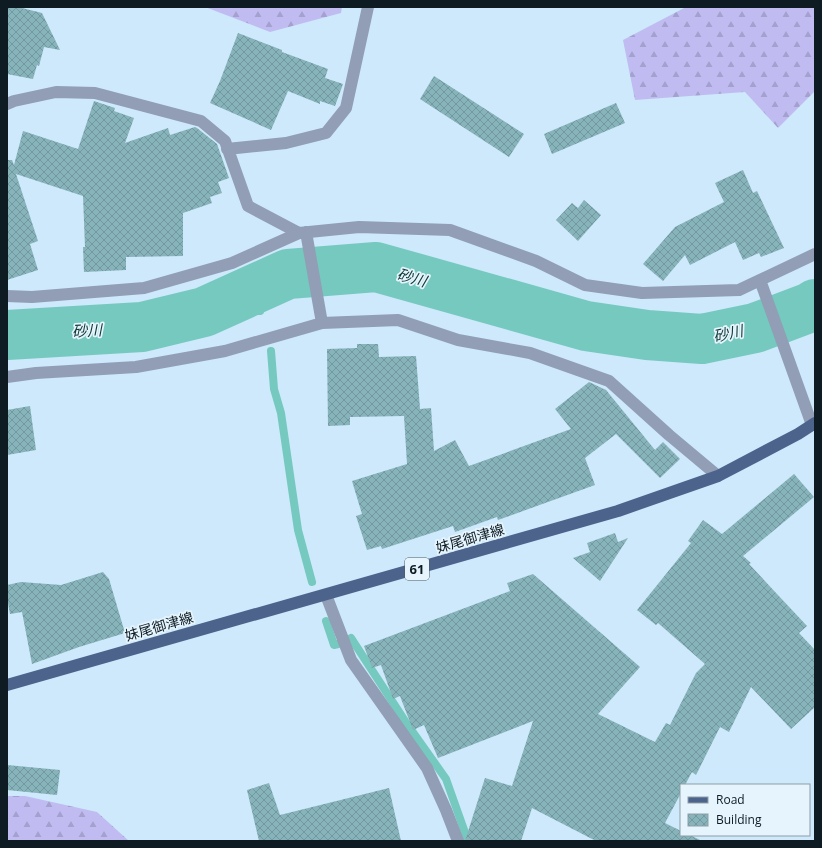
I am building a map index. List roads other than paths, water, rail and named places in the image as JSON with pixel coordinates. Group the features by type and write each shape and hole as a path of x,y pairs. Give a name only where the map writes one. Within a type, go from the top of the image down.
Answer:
{"main road":[{"name":"妹尾御津線","path":"7,685 618,511 718,476 798,434 813,424"}],"street":[{"path":"227,149 286,143 326,133 346,108 368,7"},
{"path":"7,104 14,101 56,92 95,93 200,121 225,141 248,206 302,232"},
{"path":"7,296 32,297 144,288 232,263 302,232 359,227 450,230 536,262 585,285 642,293 739,290 815,254"},
{"path":"302,232 322,323"},
{"path":"760,280 813,424"},
{"path":"7,377 36,373 136,367 225,351 322,323 398,320 458,340 530,353 608,381 718,476"},
{"path":"326,595 352,660 427,768 458,841"}],"waterway":[{"name":"砂川","path":"7,335 142,327 204,312 288,274 376,267 586,326 647,335 702,339 755,328 811,307 815,304"},
{"path":"255,289 260,311"},
{"path":"271,351 274,389 281,413 298,530 312,582"},
{"path":"326,621 334,645 338,644"},
{"path":"349,639 351,638 405,721 446,779 468,841"}]}
